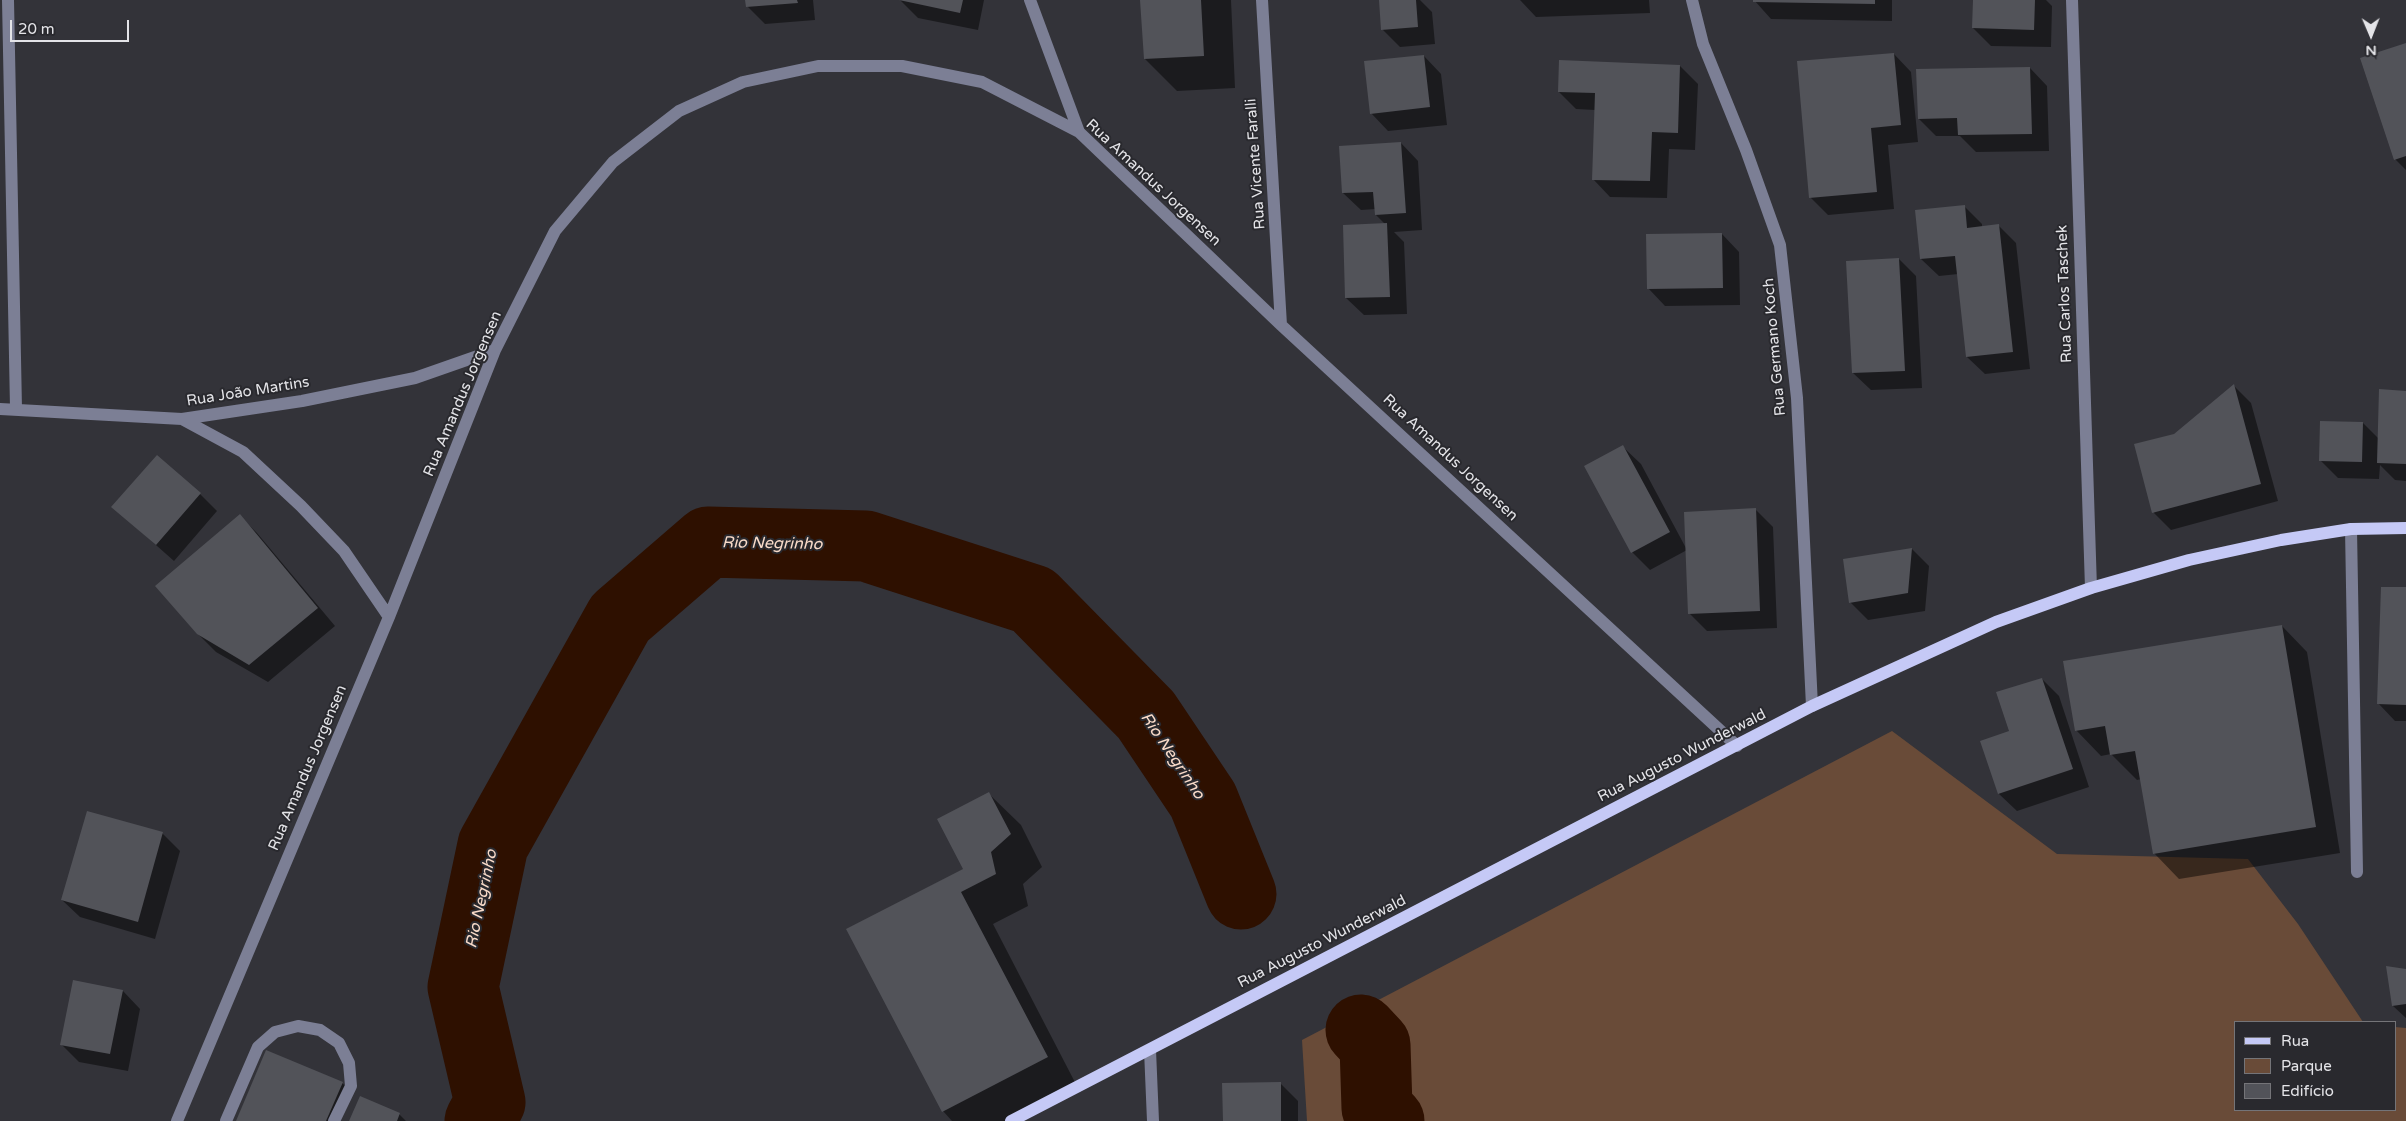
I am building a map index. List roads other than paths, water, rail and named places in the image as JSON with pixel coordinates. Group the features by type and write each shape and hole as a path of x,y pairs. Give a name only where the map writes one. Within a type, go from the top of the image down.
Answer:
{"main road":[{"name":"Rua Augusto Wunderwald","path":"1010,1121 1812,706 1996,622 2091,588 2189,560 2281,540 2351,529 2406,528"}],"street":[{"path":"8,0 16,408"},
{"path":"1030,0 1079,132"},
{"name":"Rua Vicente Faralli","path":"1262,0 1281,325"},
{"name":"Rua Germano Koch","path":"1692,0 1702,44 1746,150 1780,245 1797,398 1812,706"},
{"name":"Rua Carlos Taschek","path":"2072,0 2091,588"},
{"name":"Rua Amandus Jorgensen","path":"177,1121 388,617 496,350 555,231 613,162 678,111 743,82 818,66 902,66 982,82 1079,132 1281,325 1737,746"},
{"name":"Rua João Martins","path":"0,409 16,408 182,419 302,401 415,378 496,350"},
{"path":"182,419 243,452 301,506 344,551 388,617"},
{"path":"2351,529 2357,872"},
{"path":"226,1121 258,1047 275,1032 298,1026 320,1030 339,1043 349,1063 351,1086 334,1121"},
{"path":"1150,1050 1152,1121"}],"waterway":[{"name":"Rio Negrinho","path":"480,1121 490,1102 463,987 493,845 620,618 708,542 866,546 1033,600 1146,715 1203,800 1241,894"},
{"name":"Rio Negrinho","path":"1361,1030 1375,1045 1377,1108 1389,1121"}]}
